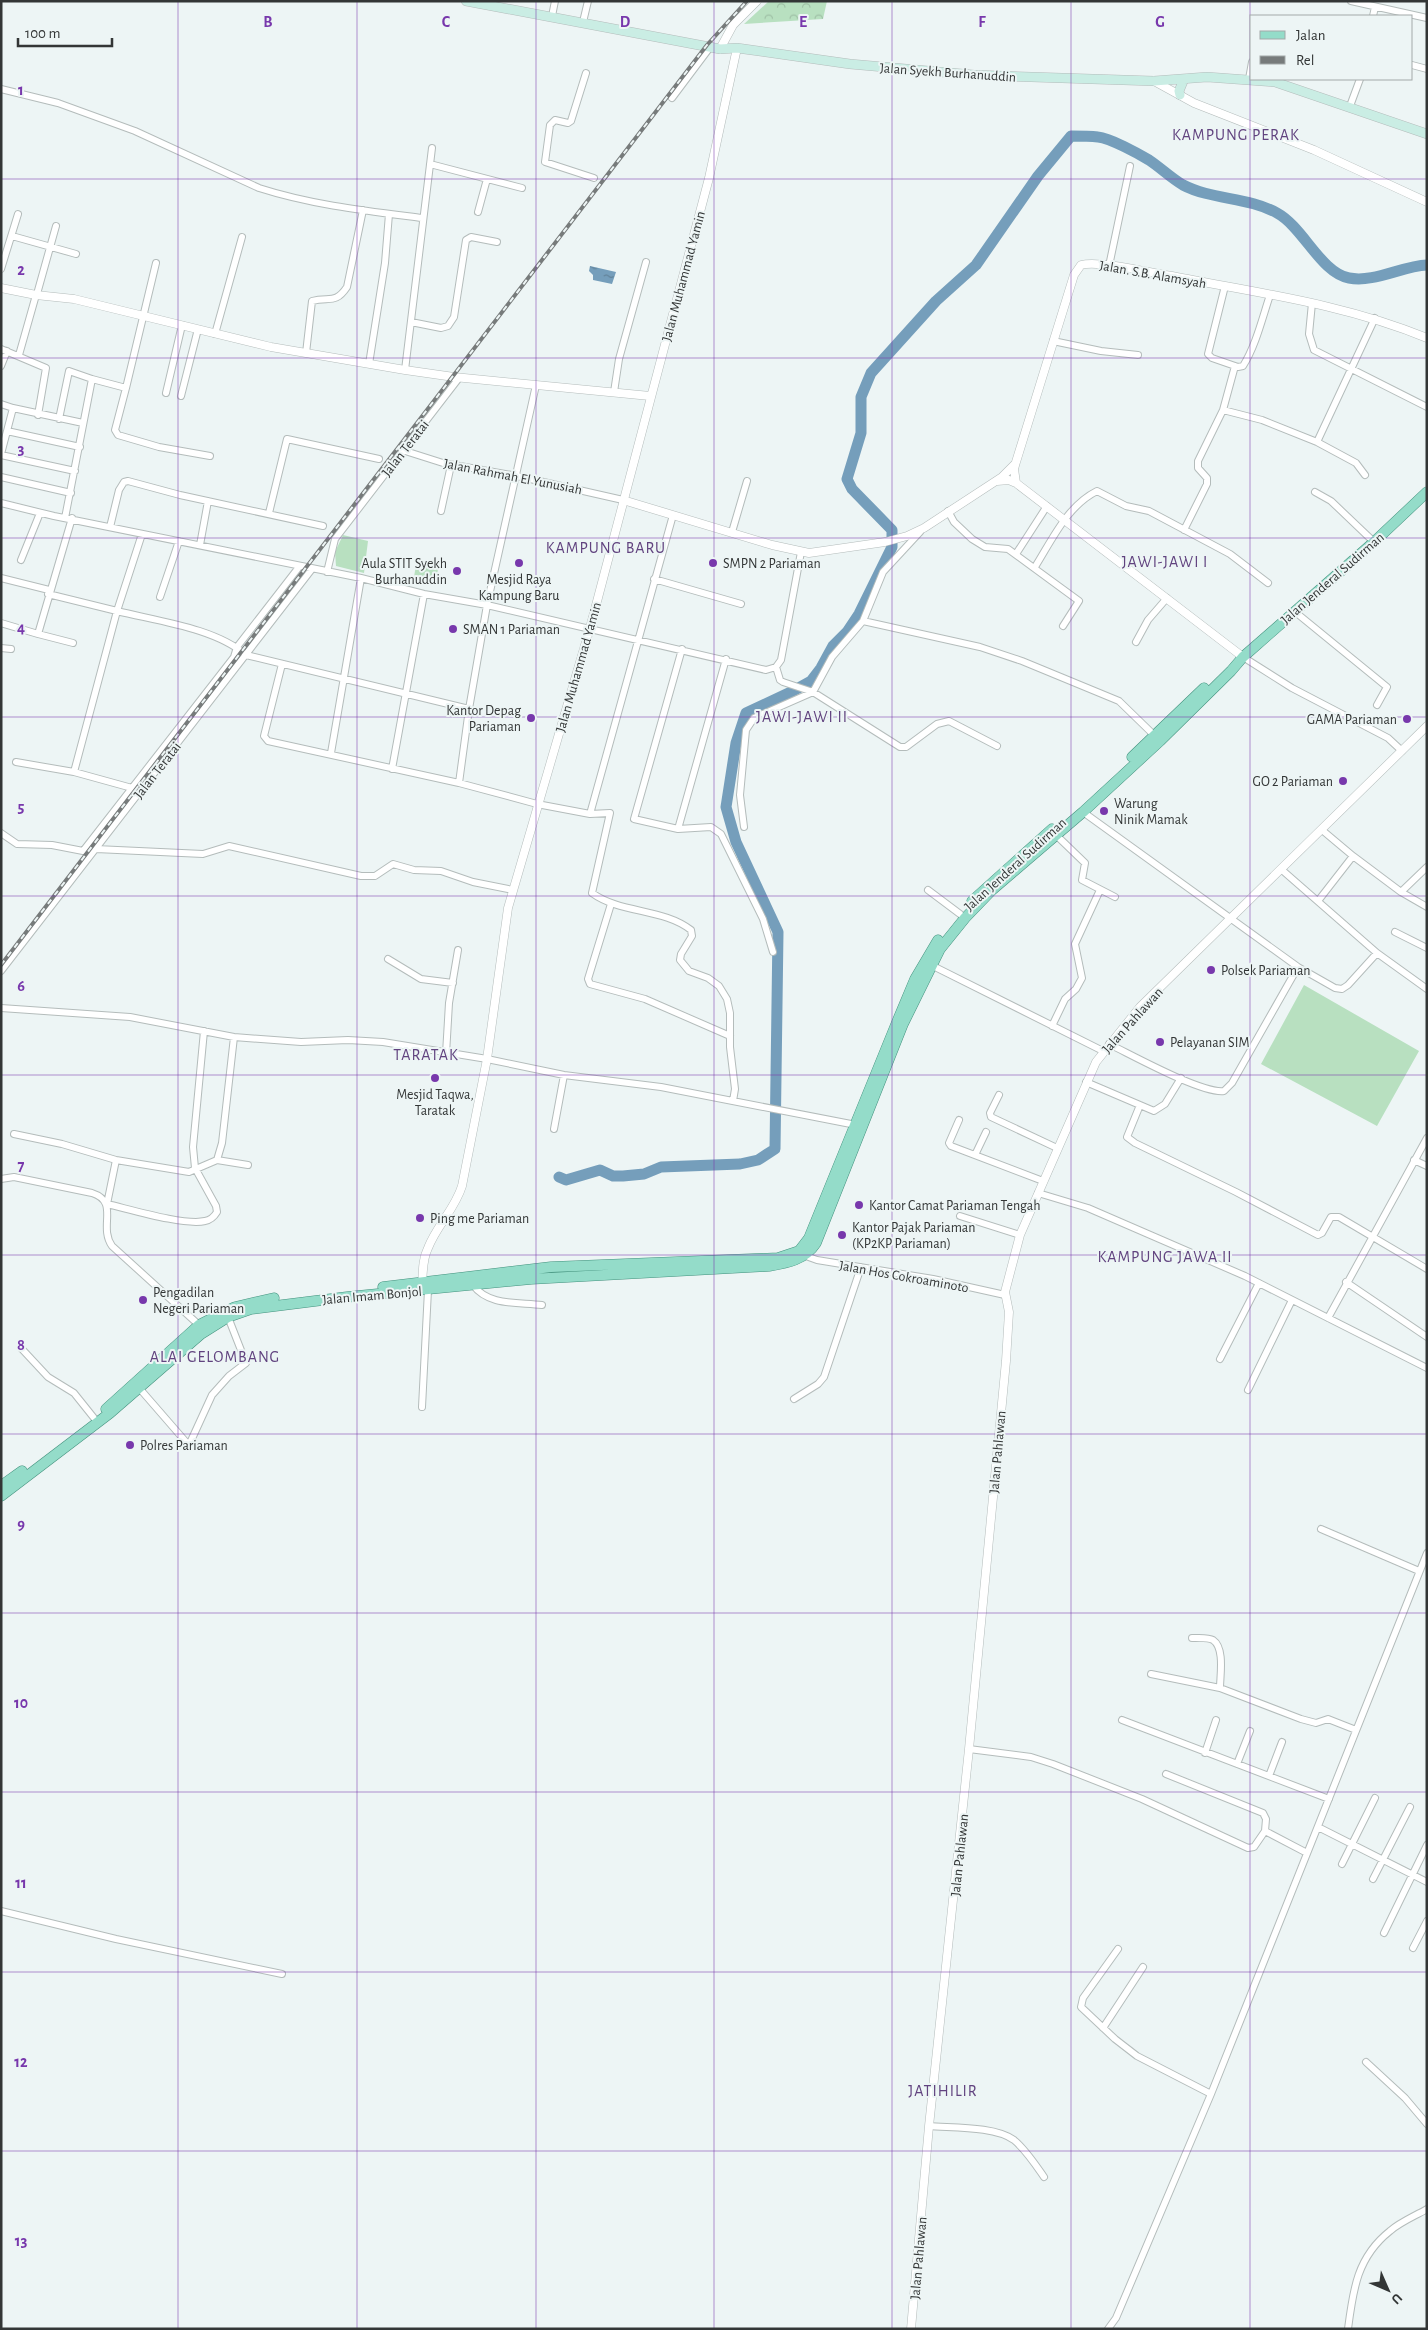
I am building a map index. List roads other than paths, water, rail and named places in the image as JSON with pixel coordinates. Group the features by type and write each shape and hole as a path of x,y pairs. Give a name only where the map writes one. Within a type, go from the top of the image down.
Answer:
{"main road":[{"name":"Jalan Syekh Burhanuddin","path":"466,1 715,47 737,48 850,64 965,75 1154,81 1249,78"},
{"path":"1180,95 1179,90 1184,79"},
{"name":"Jalan Syekh Burhanuddin","path":"1262,80 1275,82 1350,106 1427,134"},
{"name":"Jalan Jenderal Sudirman","path":"803,1254 841,1173 924,962 934,945 988,885 1030,852 1056,835 1083,812 1227,666 1239,660 1374,542 1427,492"},
{"name":"Jalan Jenderal Sudirman","path":"841,1173 856,1125 900,1023 940,949 965,918 1030,852 1157,738"},
{"name":"Jalan Imam Bonjol","path":"1,1486 140,1389 200,1325 220,1313 247,1303 473,1285 778,1258 803,1254"},
{"path":"551,1267 552,1278"},
{"name":"Jalan Imam Bonjol","path":"424,1288 551,1267 668,1267"},
{"name":"Jalan Imam Bonjol","path":"1,1496 175,1352 202,1334 228,1318 251,1309 301,1299"}],"street":[{"path":"552,16 555,1"},
{"path":"583,22 588,1"},
{"path":"672,98 733,25 757,1"},
{"path":"1351,1 1413,15"},
{"path":"1373,15 1375,7"},
{"path":"1413,15 1427,18"},
{"name":"Jalan Muhammad Yamin","path":"424,1288 422,1267 428,1246 459,1196 487,1059 501,957 513,890 590,628 628,486 650,396 709,178 737,48"},
{"path":"1413,65 1427,69"},
{"path":"586,73 571,121 568,123 555,120 551,122 545,162 594,178"},
{"path":"1249,78 1250,73"},
{"path":"1350,106 1360,80"},
{"path":"1154,81 1212,110 1314,150 1427,202"},
{"path":"1,89 58,104 135,131 259,188 304,201 422,218"},
{"path":"405,370 432,148"},
{"path":"430,164 522,188"},
{"path":"1108,266 1130,166"},
{"path":"478,212 487,179"},
{"path":"306,353 312,301 334,300 341,296 348,287 362,210"},
{"path":"1,269 18,214"},
{"path":"369,364 385,262 389,214"},
{"path":"19,355 56,226"},
{"path":"12,236 76,254"},
{"path":"215,334 242,237"},
{"path":"411,322 441,328 448,326 454,317 466,240 471,238 496,242"},
{"path":"614,392 620,359 646,262"},
{"path":"156,263 115,430 118,435 159,447 210,456"},
{"name":"Jalan. S.B. Alamsyah","path":"1016,462 1076,269 1086,264 1108,266 1312,302 1375,318 1427,338"},
{"path":"1225,286 1208,354 1235,366 1243,366 1246,360 1270,295"},
{"path":"1,288 37,295 74,298 215,334 306,353 405,370 459,378 650,396"},
{"path":"1312,302 1309,334 1312,348 1317,353 1427,407"},
{"path":"1317,442 1375,318"},
{"path":"166,393 182,325"},
{"path":"181,396 198,329"},
{"path":"1053,341 1101,351 1138,355"},
{"path":"1,366 4,350 44,365 47,370 38,414"},
{"path":"1184,530 1207,484 1208,478 1198,468 1198,461 1223,410 1235,366"},
{"path":"59,419 69,371 126,388"},
{"name":"Jalan Teratai","path":"327,572 335,539 459,378"},
{"path":"38,634 69,518 71,493 92,379"},
{"path":"459,783 468,709 487,605 536,385"},
{"path":"1,404 59,419 83,423"},
{"path":"13,408 1,454 76,471"},
{"path":"1223,410 1262,420 1317,442 1356,463 1365,475"},
{"path":"7,431 80,447"},
{"path":"269,514 287,439 379,459"},
{"name":"Jalan Rahmah El Yunusiah","path":"402,450 451,465 517,476 623,500"},
{"path":"1016,462 1014,469 1016,483"},
{"path":"744,827 740,795 748,724 754,718 813,692 832,657 864,621 883,572 909,542 924,528 948,511 1004,475 1016,462"},
{"path":"441,510 451,465"},
{"path":"1,477 71,493"},
{"path":"990,484 1009,480 1016,483 1167,598 1239,660 1388,738 1402,751"},
{"path":"732,532 747,481"},
{"path":"110,528 119,490 124,482 323,526"},
{"path":"628,486 628,492 635,503"},
{"path":"1035,567 1065,519 1087,497 1097,491 1126,506 1149,511 1236,558 1268,583"},
{"path":"1315,492 1331,501 1374,542"},
{"path":"623,500 809,553 885,542 907,536 924,528"},
{"path":"200,545 208,501"},
{"path":"1,503 110,528 361,578 424,594 487,605 726,659 762,669 776,667"},
{"path":"1016,554 1047,506"},
{"path":"948,511 961,530 985,547 1005,548 1016,554 1079,601 1063,626"},
{"path":"21,560 40,513"},
{"path":"590,814 673,515"},
{"path":"74,772 117,611 142,534"},
{"path":"160,597 179,541"},
{"path":"801,552 782,656 776,667 780,680 813,692 900,747 906,747 937,724 949,721 997,746"},
{"path":"1,833 17,844 52,844 84,851 234,656 237,647 299,567"},
{"name":"Jalan Teratai","path":"1,971 312,569"},
{"path":"1,578 117,611 197,630 237,647 246,655 468,709"},
{"path":"331,753 361,578"},
{"path":"654,579 741,604"},
{"path":"392,769 408,694 424,594"},
{"path":"1136,642 1148,620 1167,598"},
{"path":"1294,611 1387,687 1377,705"},
{"path":"864,621 1007,655 1119,702 1157,738"},
{"path":"1,623 73,643"},
{"path":"1,648 11,649"},
{"path":"682,649 634,819 678,829 711,827 721,834 763,919 773,952"},
{"path":"678,829 726,659"},
{"path":"282,664 265,739 459,783 537,804 590,814 610,813 592,892 611,904 658,915 691,930 692,936 681,954 680,960 689,971 708,978 722,990 729,1006 735,1089 733,1102"},
{"name":"Jalan Pahlawan","path":"912,2329 929,2126 969,1749 1006,1361 1009,1312 1005,1295 1020,1235 1086,1082 1103,1051 1140,1007 1427,726"},
{"path":"16,762 74,772 132,788"},
{"path":"1083,812 1298,967 1332,987 1342,989 1377,953"},
{"path":"1322,830 1401,892 1427,907"},
{"path":"1056,835 1085,863 1082,880 1115,897"},
{"path":"96,849 203,854 229,846 361,876 376,876 393,864 414,870 441,871 473,882 513,890"},
{"path":"1318,901 1353,856"},
{"path":"1401,892 1427,867"},
{"path":"1282,870 1377,953 1427,989"},
{"path":"928,890 960,914"},
{"path":"1052,1026 1065,999 1077,987 1082,978 1075,944 1100,890"},
{"path":"611,904 588,979 590,984 645,999 730,1036"},
{"path":"1395,932 1427,948"},
{"path":"446,1054 449,1003 458,950"},
{"path":"388,959 421,979 453,983"},
{"path":"931,965 1103,1051"},
{"path":"1109,1044 1181,1078 1213,1091 1224,1091 1229,1087 1298,967"},
{"path":"1,1008 130,1017 234,1037 300,1042 348,1040 383,1042 446,1054 487,1059 564,1075 662,1087 856,1125"},
{"path":"1,1179 14,1177 92,1194 104,1199 107,1204 169,1218 203,1222 213,1218 217,1212 216,1206 195,1168 192,1136 204,1031"},
{"path":"217,1160 222,1143 234,1037"},
{"path":"554,1129 564,1075"},
{"path":"1086,1082 1140,1105 1158,1110 1165,1104 1181,1078"},
{"path":"999,1094 990,1113 991,1117 1057,1148"},
{"path":"1140,1105 1127,1137 1135,1144 1244,1196 1317,1235 1321,1234 1327,1221 1334,1216 1372,1235 1427,1269"},
{"path":"959,1120 949,1145 1043,1181"},
{"path":"975,1154 986,1132"},
{"path":"14,1134 62,1144 116,1160 189,1172 217,1160 248,1165"},
{"path":"1328,1318 1346,1282 1427,1138"},
{"path":"116,1160 107,1204 106,1232 112,1246 200,1325"},
{"path":"1414,1160 1427,1166"},
{"path":"1038,1192 1088,1208 1259,1283 1427,1368"},
{"path":"960,1216 1020,1235"},
{"name":"Jalan Hos Cokroaminoto","path":"803,1254 817,1260 1005,1295"},
{"path":"794,1399 818,1384 824,1377 861,1267"},
{"path":"1346,1282 1427,1337"},
{"path":"1220,1359 1259,1283"},
{"path":"473,1285 489,1299 542,1305"},
{"path":"422,1407 424,1288"},
{"path":"1248,1390 1292,1300"},
{"path":"140,1389 186,1442 190,1443 212,1395 229,1376 246,1363 228,1318"},
{"path":"21,1348 48,1377 74,1393 94,1418"},
{"path":"1321,1529 1420,1571"},
{"path":"1108,2329 1116,2318 1211,2094 1427,1553"},
{"path":"1192,1638 1211,1640 1217,1644 1220,1654 1220,1688"},
{"path":"1151,1674 1220,1688 1311,1722 1316,1723 1328,1719 1356,1730"},
{"path":"1122,1720 1329,1799"},
{"path":"1205,1753 1216,1720"},
{"path":"1237,1764 1250,1731"},
{"path":"1269,1776 1282,1742"},
{"path":"969,1749 1032,1757 1054,1764 1142,1799 1248,1848 1254,1847 1265,1831 1266,1819 1263,1813 1166,1774"},
{"path":"1342,1864 1375,1798"},
{"path":"1373,1879 1410,1807"},
{"path":"1318,1827 1427,1882"},
{"path":"1265,1831 1307,1853"},
{"path":"1384,1933 1427,1845"},
{"path":"1,1910 116,1939 282,1974"},
{"path":"1413,1948 1427,1921"},
{"path":"1118,1949 1080,2004 1103,2028 1137,2056 1211,2094"},
{"path":"1103,2028 1143,1967"},
{"path":"1366,2062 1400,2093 1427,2124"},
{"path":"929,2126 988,2131 1007,2136 1023,2149 1044,2177"},
{"path":"1348,2329 1355,2281 1366,2257 1389,2231 1427,2209"}],"water":[{"path":"590,266 616,272 612,284 593,280 593,275 589,271"}],"waterway":[{"path":"559,1177 566,1180 600,1170 613,1176 623,1176 644,1174 661,1167 740,1164 758,1160 775,1149 778,932 736,842 726,807 736,743 746,713 811,681 821,668 833,646 847,632 859,614 892,547 892,530 852,489 847,479 861,433 861,397 871,373 936,301 976,265 1038,176 1071,136 1098,137 1110,140 1149,160 1174,179 1194,190 1254,204 1277,213 1295,228 1330,268 1349,278 1368,278 1427,265"}],"railway":[{"path":"1,965 707,45 747,1"}],"place":[{"name":"Mesjid Raya Kampung Baru","path":"519,563"},
{"name":"SMPN 2 Pariaman","path":"713,563"},
{"name":"Aula STIT Syekh Burhanuddin","path":"457,571"},
{"name":"SMAN 1 Pariaman","path":"453,629"},
{"name":"Kantor Depag Pariaman","path":"531,718"},
{"name":"GAMA Pariaman","path":"1407,719"},
{"name":"GO 2 Pariaman","path":"1343,781"},
{"name":"Warung Ninik Mamak","path":"1104,811"},
{"name":"Polsek Pariaman","path":"1211,970"},
{"name":"Pelayanan SIM","path":"1160,1042"},
{"name":"Mesjid Taqwa, Taratak","path":"435,1078"},
{"name":"Kantor Camat Pariaman Tengah","path":"859,1205"},
{"name":"Ping me Pariaman","path":"420,1218"},
{"name":"Kantor Pajak Pariaman (KP2KP Pariaman)","path":"842,1235"},
{"name":"Pengadilan Negeri Pariaman","path":"143,1300"},
{"name":"Polres Pariaman","path":"130,1445"}],"district":[{"name":"KAMPUNG PERAK","path":"1236,134"},
{"name":"KAMPUNG BARU","path":"606,547"},
{"name":"JAWI-JAWI I","path":"1165,561"},
{"name":"JAWI-JAWI II","path":"802,716"},
{"name":"TARATAK","path":"426,1054"},
{"name":"KAMPUNG JAWA II","path":"1165,1256"},
{"name":"ALAI GELOMBANG","path":"215,1356"},
{"name":"JATIHILIR","path":"943,2090"}]}
